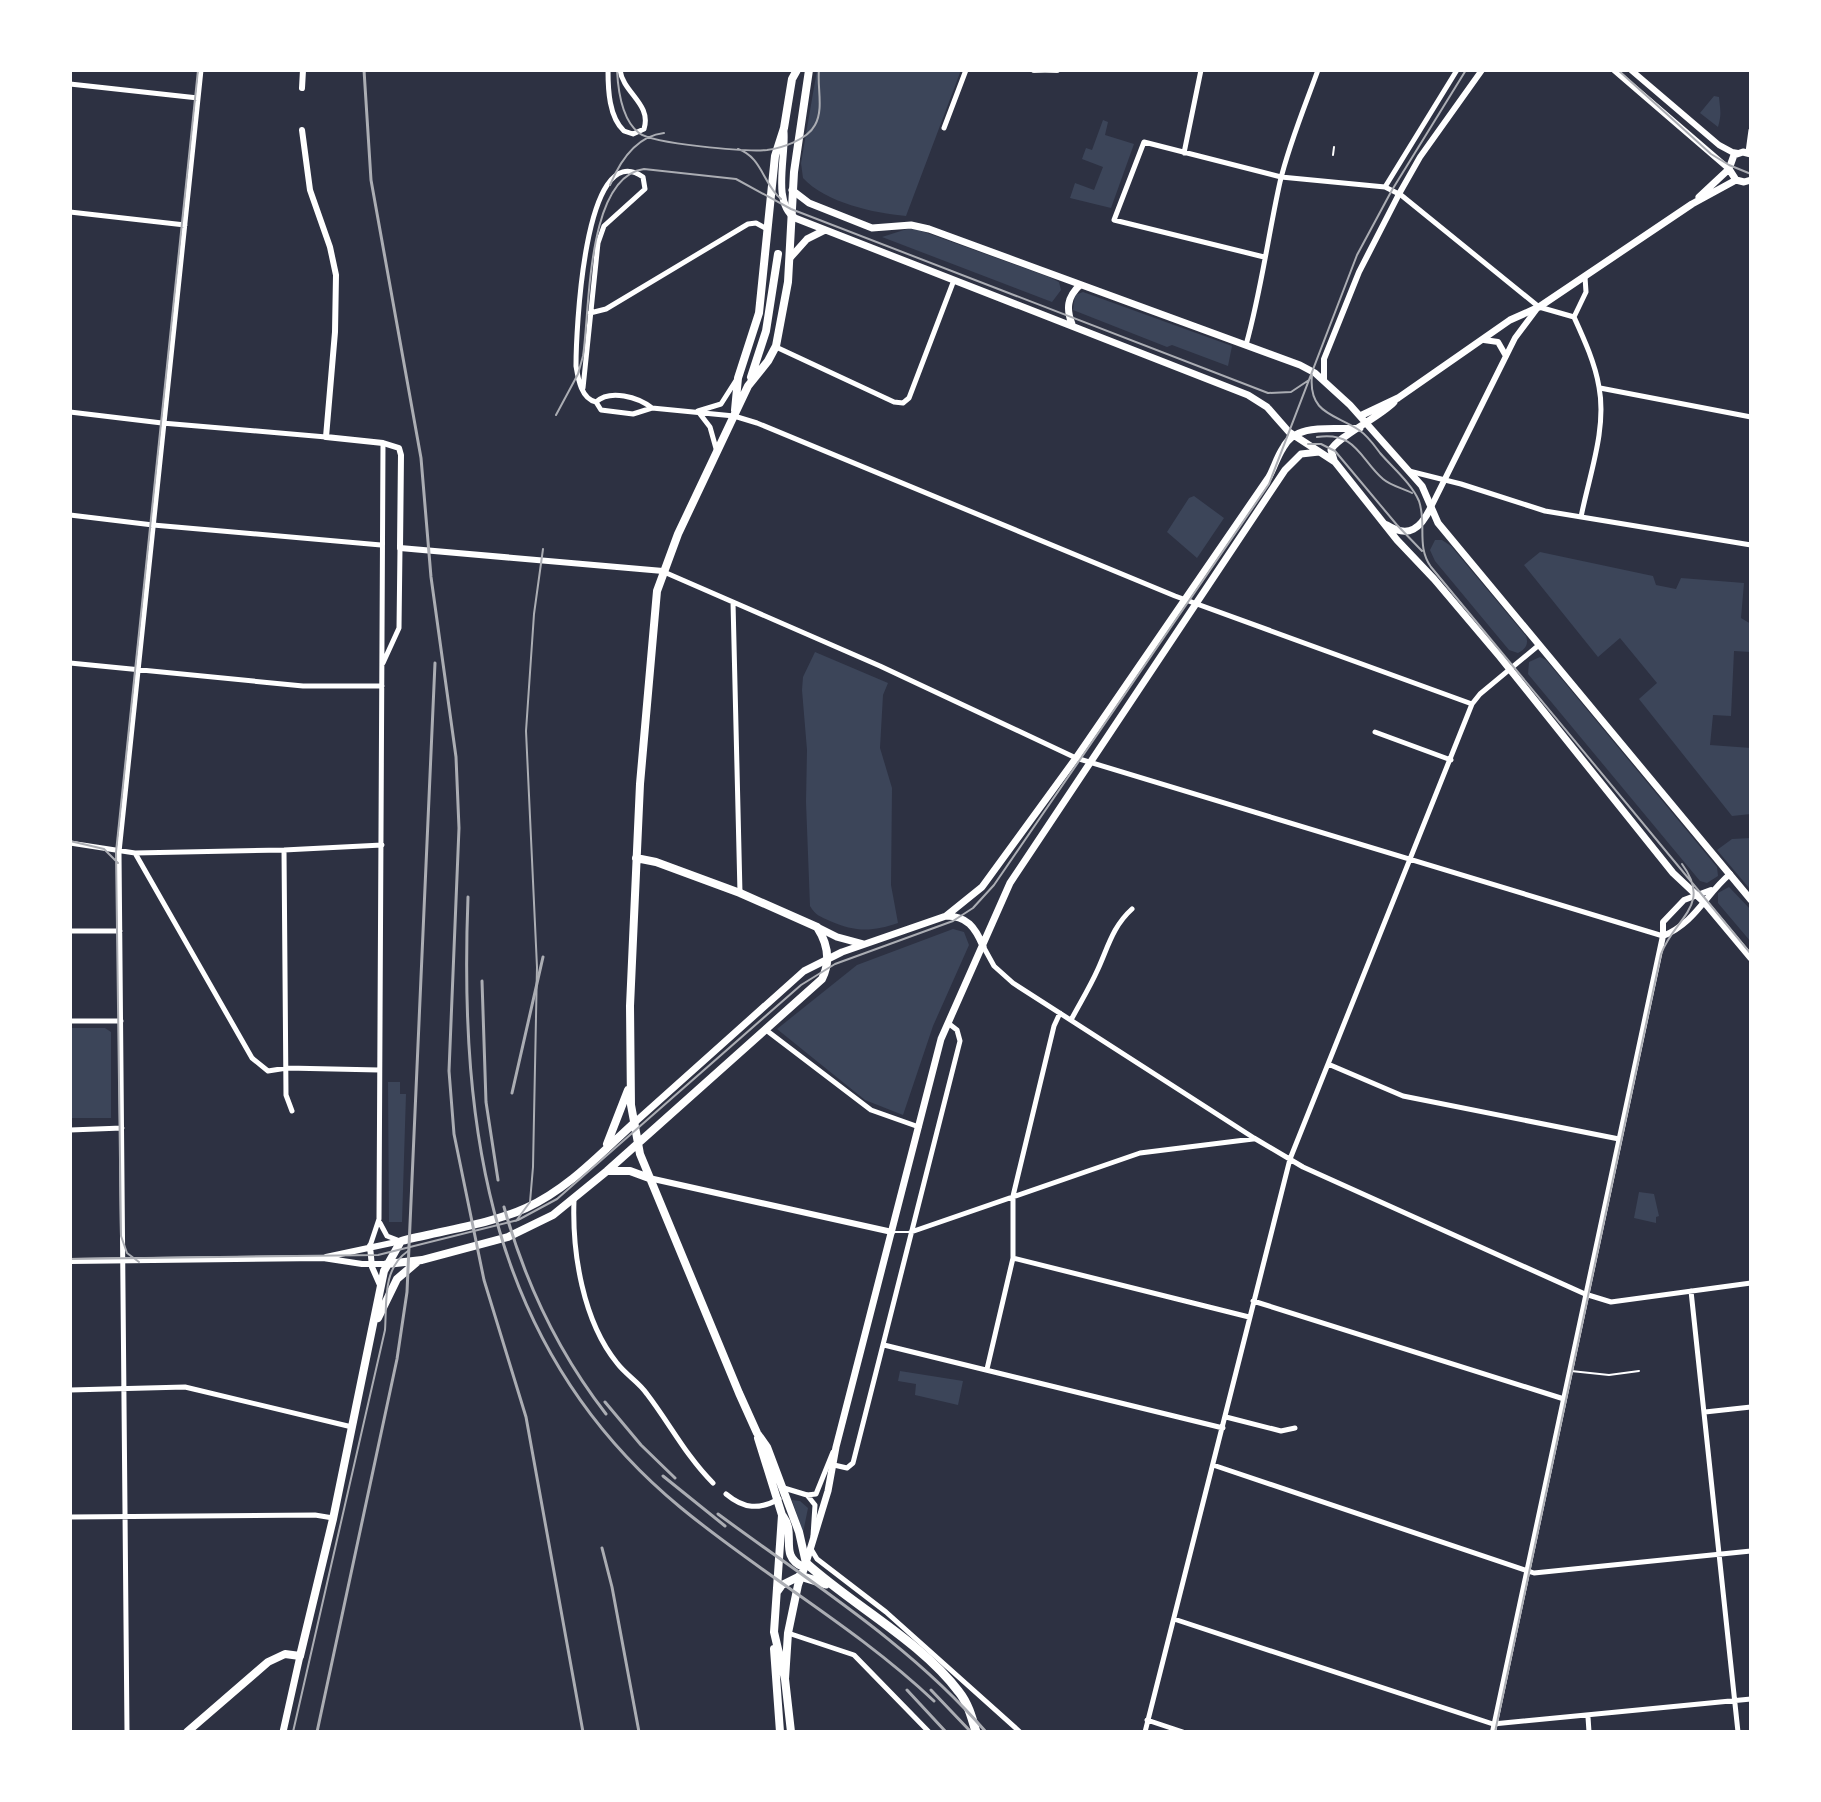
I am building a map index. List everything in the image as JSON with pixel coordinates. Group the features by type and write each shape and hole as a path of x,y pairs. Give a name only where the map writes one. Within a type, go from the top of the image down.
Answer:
{"highway":[{"path":"806,1560 910,1645 959,1691 976,1732"}],"main road":[{"path":"748,386 776,346 785,306 792,190 809,70"},
{"path":"734,416 738,378 759,313 775,156 784,128 793,72"},
{"path":"784,128 782,198 790,216 1072,324 1259,401 1294,436 1335,462"},
{"path":"1692,204 1729,169 1731,159 1738,153 1750,153"},
{"path":"1729,169 1736,180"},
{"path":"1360,416 1398,398 1510,320 1539,307 1692,204 1736,180 1750,181"},
{"path":"792,190 809,203 872,228 911,225 929,229 1300,365 1324,381 1360,416 1363,426 1425,491 1438,523 1751,900"},
{"path":"790,258 807,239 825,230"},
{"path":"778,254 766,331 748,386 678,534 657,591 636,858 630,1086 637,1144 649,1178 757,1433 788,1491 806,1560"},
{"path":"1072,324 1068,307 1072,294 1080,285"},
{"path":"1398,398 1384,412 1334,444 1331,453 1335,462 1397,540 1510,669 1676,876 1705,903 1751,958"},
{"path":"946,916 982,887 1076,758 1269,477 1285,444 1294,436 1316,429 1363,426"},
{"path":"785,1679 792,1613 834,1465 836,1447 939,1047 948,1023 1010,883 1089,762 1289,465 1305,453 1321,452"},
{"path":"1385,524 1401,532 1412,532 1425,520 1431,507"},
{"path":"636,858 656,862 740,893 852,942 866,944"},
{"path":"283,1732 333,1519 380,1285 387,1264 401,1241 509,1214 532,1205 561,1187 796,978 828,958 946,916 968,922 983,946"},
{"path":"387,1264 406,1266 508,1237 530,1228 574,1199 816,987 825,973 828,958 824,939 817,927"},
{"path":"595,1158 609,1139 630,1086"},
{"path":"607,1171 630,1171 649,1178"},
{"path":"374,1326 391,1289 406,1266"},
{"path":"757,1433 782,1515 774,1632 780,1732"},
{"path":"782,1515 789,1524 789,1555 794,1563 806,1560"},
{"path":"776,1593 806,1560"},
{"path":"774,1632 785,1679 791,1732"},
{"path":"187,1732 268,1662 285,1654 300,1656"}],"street":[{"path":"127,1732 119,852 201,70"},
{"path":"302,88 303,70"},
{"path":"608,70 609,90 617,122 624,131 636,133 644,129 646,115 622,82 620,70"},
{"path":"944,128 966,70"},
{"path":"1034,70 1057,70"},
{"path":"1184,153 1201,70"},
{"path":"1246,345 1258,302 1281,177 1318,70"},
{"path":"1385,187 1457,70"},
{"path":"1324,381 1324,359 1359,272 1420,157 1482,70"},
{"path":"1614,70 1729,169"},
{"path":"1631,70 1725,150 1738,153"},
{"path":"70,84 198,98"},
{"path":"302,130 310,190 330,247 336,275 335,332 326,437"},
{"path":"1750,153 1751,130"},
{"path":"1264,257 1114,220 1144,142 1281,177 1385,187 1399,194 1539,307 1574,317"},
{"path":"583,388 600,233 610,220 644,192 645,180 639,174 625,173 612,180 599,198 592,216 576,351 576,366 583,388 589,400 596,402 609,395 631,398 652,408 734,416 757,423 1184,600 1472,704"},
{"path":"70,212 185,225"},
{"path":"590,313 606,309 748,224 756,223 769,231"},
{"path":"1581,517 1601,418 1600,388 1574,317 1586,292 1585,277"},
{"path":"776,346 894,402 903,403 909,398 955,279"},
{"path":"1431,507 1506,356 1523,325 1539,307"},
{"path":"1484,340 1498,342 1506,356"},
{"path":"697,413 721,404 738,378"},
{"path":"1600,388 1751,417"},
{"path":"596,402 604,411 633,414 652,408"},
{"path":"70,412 397,446 401,451 399,628 382,664"},
{"path":"697,413 710,427 717,453"},
{"path":"380,1285 372,1264 370,1246 379,1219 383,443"},
{"path":"1406,471 1545,511 1751,545"},
{"path":"70,515 381,545"},
{"path":"400,548 663,571 880,666 1076,758 1663,936 1696,915 1711,890 1730,874"},
{"path":"733,602 740,893"},
{"path":"1145,1732 1290,1159 1472,704 1539,645"},
{"path":"70,663 303,686 382,686"},
{"path":"1375,732 1451,760"},
{"path":"70,843 135,853 382,845"},
{"path":"284,850 286,1095 292,1111"},
{"path":"135,853 252,1058 268,1071 287,1068 379,1070"},
{"path":"1494,1728 1663,936 1662,926 1666,917 1684,900 1711,890"},
{"path":"1071,1020 1099,967 1111,936 1132,909"},
{"path":"70,931 120,931"},
{"path":"983,946 994,966 1007,978 1290,1159 1586,1295 1611,1302 1751,1283"},
{"path":"987,1369 1013,1258 1013,1196 1054,1026 1060,1013"},
{"path":"70,1021 121,1021"},
{"path":"834,1465 847,1468 853,1463 884,1345 960,1041 957,1030 948,1023"},
{"path":"766,1030 871,1110 919,1127"},
{"path":"1328,1064 1403,1096 1619,1139"},
{"path":"70,1130 122,1128"},
{"path":"911,1232 1140,1153 1254,1138"},
{"path":"649,1178 892,1232"},
{"path":"574,1199 574,1249 593,1325 616,1362 646,1393 688,1456 713,1483"},
{"path":"379,1219 387,1236 401,1241"},
{"path":"323,1258 401,1241"},
{"path":"70,1261 323,1258 387,1264"},
{"path":"1013,1258 1249,1317"},
{"path":"1691,1291 1738,1732"},
{"path":"1253,1301 1564,1399"},
{"path":"884,1345 1223,1428"},
{"path":"70,1390 185,1387 352,1427"},
{"path":"1705,1412 1751,1407"},
{"path":"1226,1417 1281,1431 1295,1428"},
{"path":"726,1494 750,1508 761,1508 788,1491 816,1494 836,1447"},
{"path":"1213,1465 1539,1574 1751,1551"},
{"path":"807,1495 815,1505 806,1560 817,1559 886,1612 1020,1732"},
{"path":"70,1517 315,1515 333,1519"},
{"path":"1174,1619 1494,1728 1751,1699"},
{"path":"788,1633 854,1655 929,1732"},
{"path":"1588,1717 1589,1732"},
{"path":"1147,1720 1183,1732"}],"lane":[{"path":"1333,155 1334,147"},
{"path":"1330,174 1330,183"},
{"path":"892,1232 911,1232"},
{"path":"1570,1371 1609,1375 1639,1371"}],"shaded area":[{"path":"817,70 961,70 906,216 865,209 837,200 803,178 801,163"},
{"path":"1714,96 1719,97 1718,127 1700,113"},
{"path":"1103,120 1108,122 1105,135 1134,144 1111,208 1070,198 1075,183 1094,190 1103,167 1082,159 1086,148 1092,150"},
{"path":"916,229 1049,277 1059,282 1061,290 1052,302 882,237"},
{"path":"1083,292 1232,346 1228,366 1172,345 1167,347 1073,310 1075,295"},
{"path":"1194,496 1224,518 1197,558 1167,532 1189,498"},
{"path":"1435,540 1442,540 1451,546 1526,636 1527,644 1523,650 1518,653 1509,650 1435,561 1430,550"},
{"path":"1540,552 1653,576 1656,585 1676,589 1681,578 1744,583 1741,618 1751,624 1751,652 1734,651 1731,716 1713,715 1710,745 1751,748 1751,814 1732,816 1639,699 1657,683 1620,638 1598,657 1524,565"},
{"path":"815,652 888,683 883,695 880,748 892,788 891,885 898,923 889,926 864,930 839,925 821,917 810,906 807,750 802,690 803,677"},
{"path":"1540,657 1546,660 1717,867 1718,876 1707,883 1700,881 1528,674 1529,662"},
{"path":"1751,838 1749,888 1717,850 1732,839"},
{"path":"1729,887 1751,910 1751,942 1718,903 1718,893"},
{"path":"953,929 964,932 969,945 933,1026 903,1115 865,1100 777,1029 857,965"},
{"path":"70,1028 105,1028 111,1032 111,1118 70,1118"},
{"path":"388,1082 400,1082 400,1094 406,1094 402,1222 389,1222"},
{"path":"1639,1192 1654,1194 1659,1216 1656,1223 1634,1218"},
{"path":"900,1371 963,1381 958,1405 915,1395 916,1384 898,1381"},
{"path":"792,1500 800,1501 808,1508 803,1533"}],"tram line":[{"path":"139,1262 127,1253 121,1236 116,852 198,70"},
{"path":"617,70 625,113 639,133 680,144 756,150 787,145 800,139 815,125 819,112 819,70"},
{"path":"1017,70 1074,70"},
{"path":"70,1259 378,1255 518,1220 557,1199 801,985 835,964 953,921 973,908 994,885 1269,484 1357,255 1392,190 1466,70"},
{"path":"1618,70 1711,154 1751,174"},
{"path":"610,185 619,167 638,144 664,133"},
{"path":"738,149 752,158 781,199"},
{"path":"556,415 578,374 583,356 590,279 601,220 611,195 625,177 644,169 736,179 791,209 1268,393 1291,392 1309,380"},
{"path":"1312,375 1314,398 1319,405 1365,435 1416,495 1421,510 1424,551 1431,567 1751,954"},
{"path":"1317,437 1330,436 1349,442 1383,479 1412,493"},
{"path":"1308,444 1321,444 1335,451 1422,551"},
{"path":"516,1221 530,1202 533,1167 537,967 526,731 534,614 543,549"},
{"path":"70,841 104,849 118,863"},
{"path":"1495,1732 1661,954 1692,901 1694,891 1691,878 1682,864"},
{"path":"293,1732 385,1330 390,1277 400,1258 408,1251"}],"railway":[{"path":"364,70 371,180 421,458 431,577 456,757 459,828 449,1071 454,1134 484,1280 526,1417 583,1732"},
{"path":"317,1732 397,1359 407,1292 435,663"},
{"path":"468,897 467,984 471,1069 481,1151 499,1230 527,1306 565,1378 616,1445 680,1507 873,1649 934,1701"},
{"path":"512,1093 543,957"},
{"path":"482,981 486,1102 498,1180"},
{"path":"504,1207 522,1262 545,1315 573,1366 606,1414"},
{"path":"605,1402 641,1445 675,1478"},
{"path":"663,1476 725,1526"},
{"path":"718,1514 892,1642 925,1670 986,1732"},
{"path":"602,1548 639,1732"},
{"path":"907,1690 946,1732"},
{"path":"931,1690 971,1732"}]}
